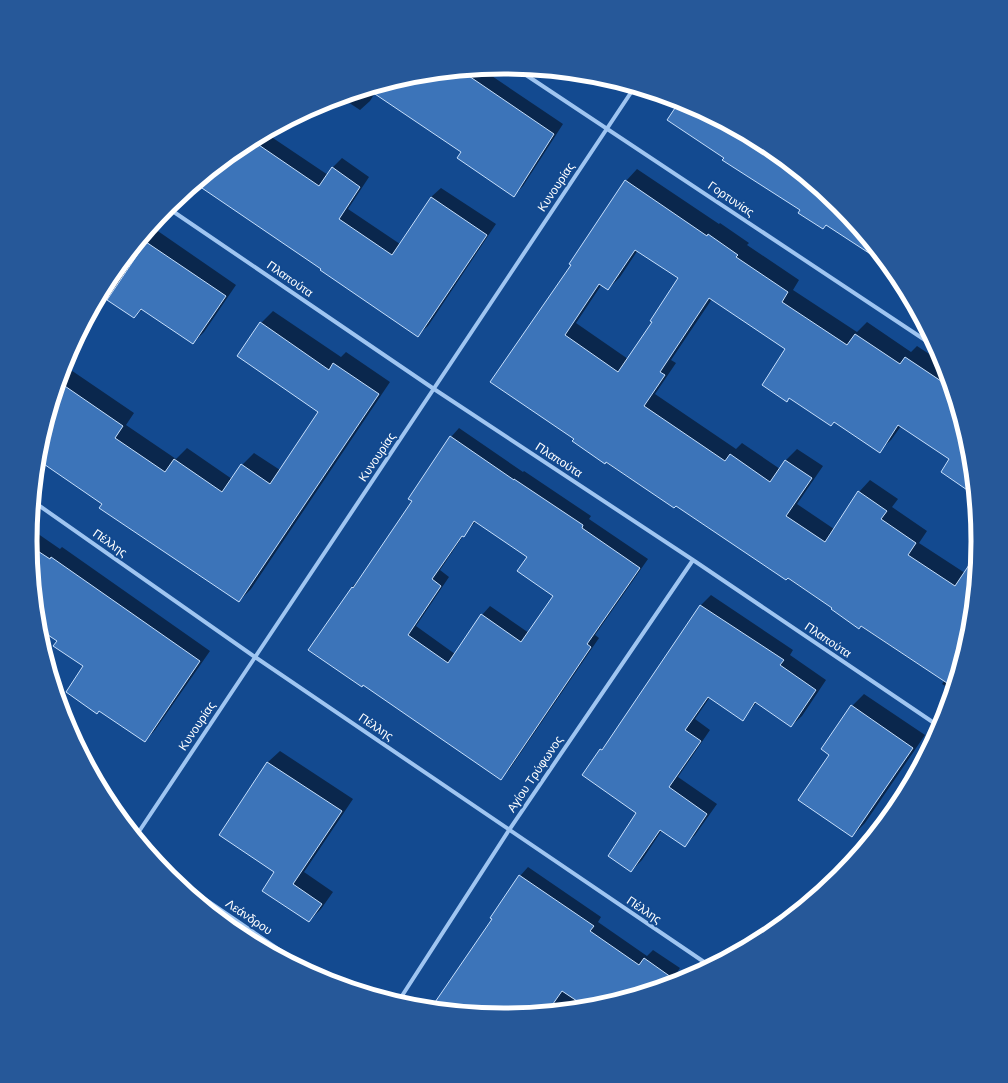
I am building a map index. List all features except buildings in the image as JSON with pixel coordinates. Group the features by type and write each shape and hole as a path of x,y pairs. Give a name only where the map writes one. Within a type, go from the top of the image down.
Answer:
{"street":[{"name":"Γορτυνίας","path":"526,75 925,340"},
{"name":"Κυνουρίας","path":"139,832 631,92"},
{"name":"Πλαπούτα","path":"173,212 434,389 693,560 934,723"},
{"name":"Πέλλης","path":"39,505 255,657 705,963"},
{"name":"Αγίου Τρύφωνος","path":"401,997 509,830 693,560"},
{"name":"Λεάνδρου","path":"197,894 285,954"}]}
